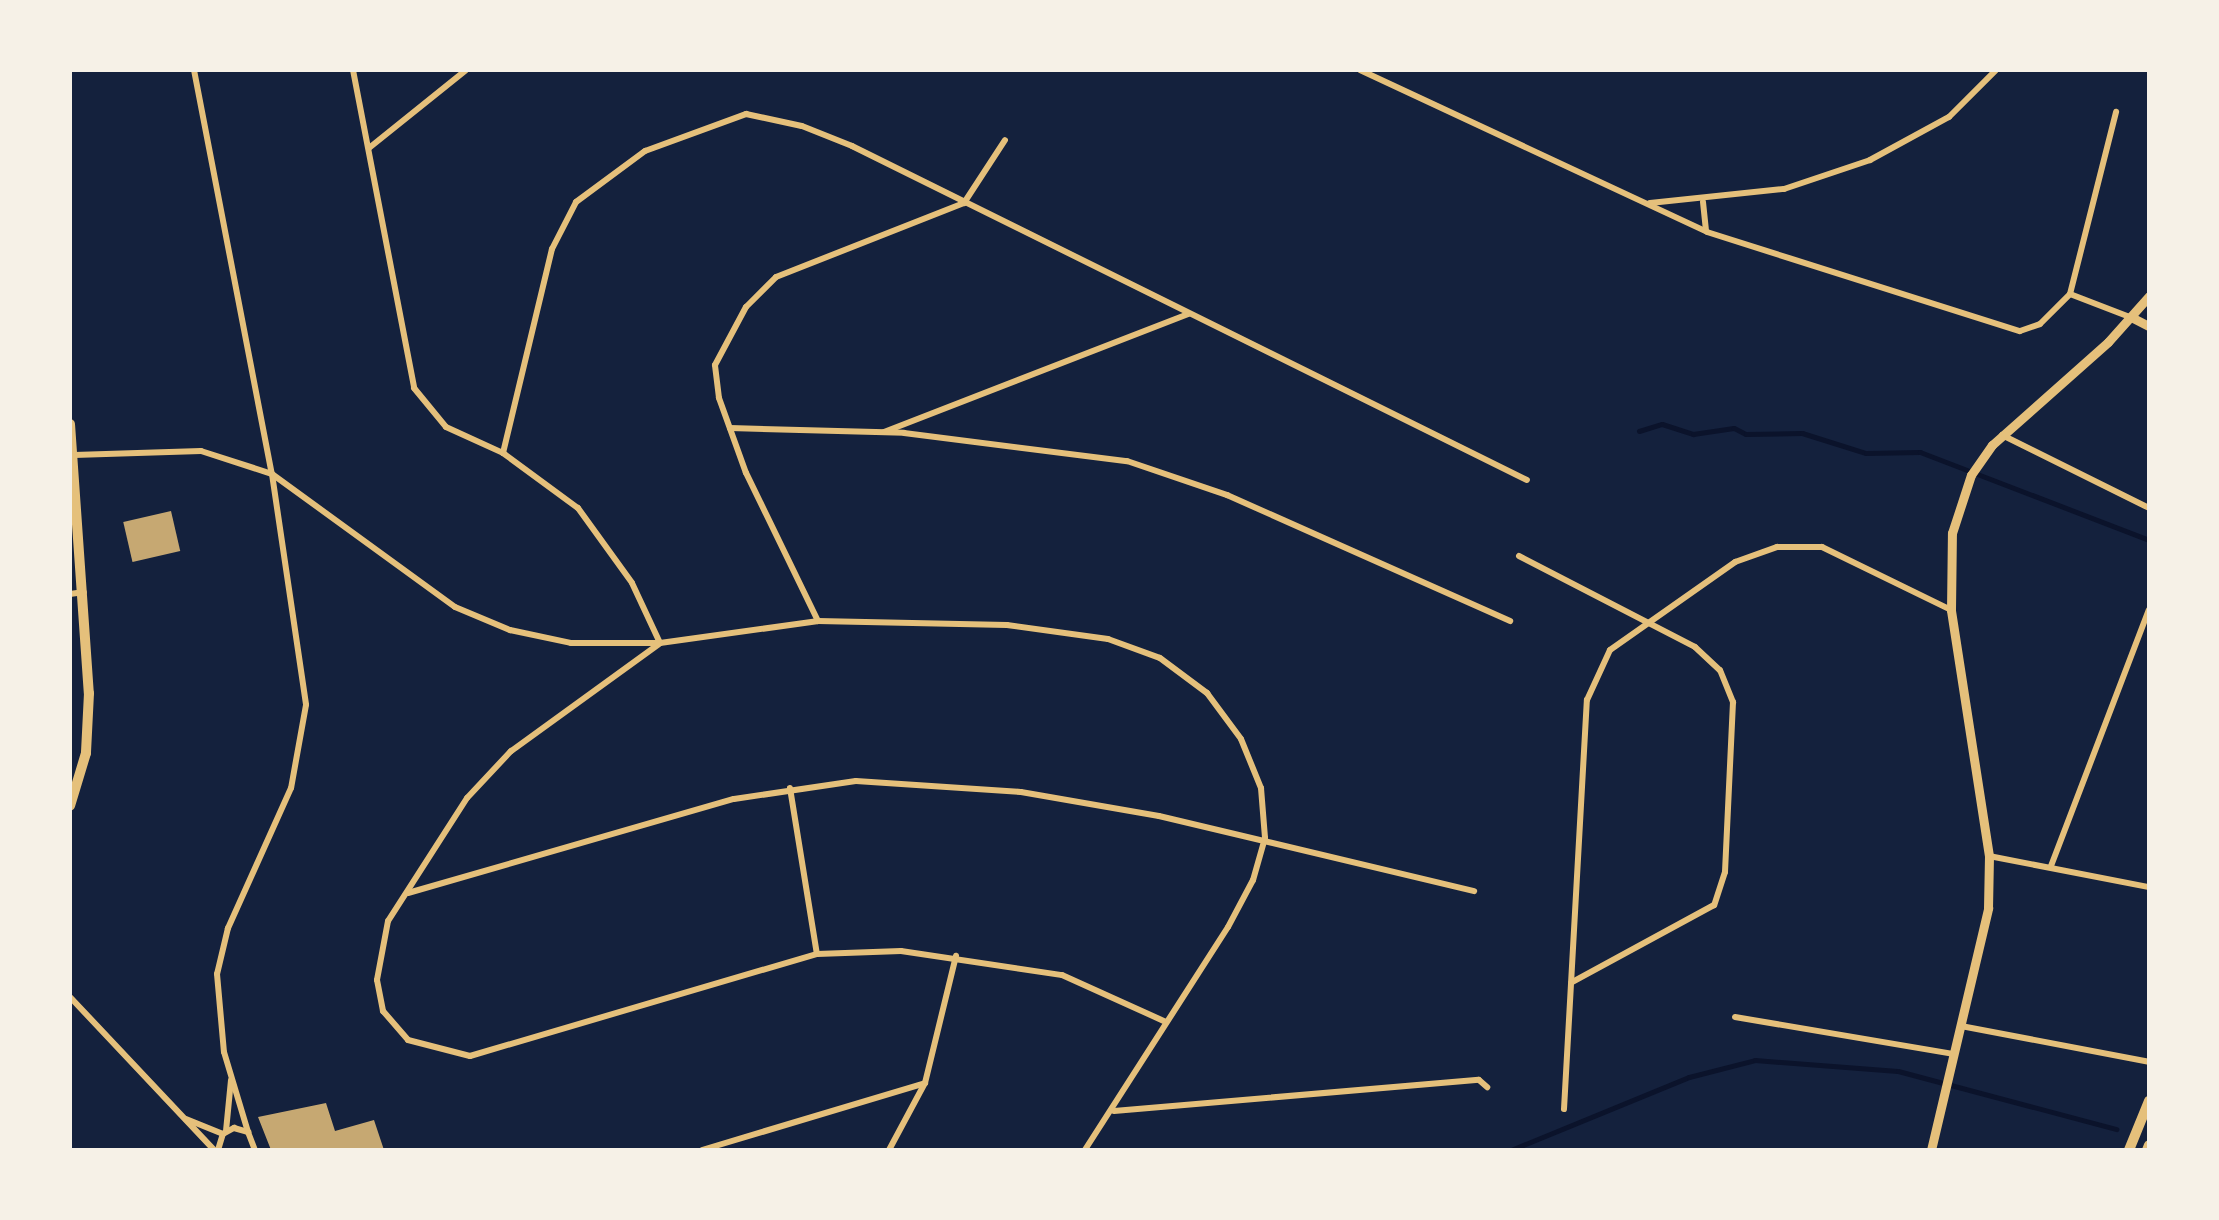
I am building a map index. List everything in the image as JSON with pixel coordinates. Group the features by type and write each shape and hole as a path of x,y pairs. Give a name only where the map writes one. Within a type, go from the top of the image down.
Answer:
{"main road":[{"path":"70,424 85,592 86,753 70,806"},
{"path":"2133,1148 2149,1102"}],"street":[{"path":"194,70 272,474 306,705 290,788 228,928 217,974 231,1074 256,1148"},
{"path":"353,70 414,388 446,427 504,453 558,489 596,527 660,643"},
{"path":"369,148 466,70"},
{"path":"1360,70 1707,232 2020,331 2040,324 2070,294 2116,112"},
{"path":"1648,203 1704,202 1784,189 1870,160 1949,117 1996,70"},
{"path":"504,453 560,226 592,186 644,151 731,116 765,115 843,142 1526,480"},
{"path":"818,621 730,428 715,365 737,320 776,277 964,203 1005,140"},
{"path":"1704,202 1707,232"},
{"path":"2070,294 2149,326"},
{"path":"1931,1150 1988,908 1989,856 1951,610 1952,533 1966,487 1992,445 2133,318 2149,296"},
{"path":"880,434 1190,313"},
{"path":"730,428 1026,444 1127,461 1227,495 1510,621"},
{"path":"2001,435 2149,508"},
{"path":"74,455 201,450 272,474 455,607 510,630 571,643 660,643 818,621 1007,625 1108,639 1160,658 1207,693 1241,739 1261,788 1265,838 1236,911 1085,1150"},
{"path":"1564,1109 1587,700 1610,650 1735,562 1802,545 1848,557 1951,610"},
{"path":"1518,556 1696,647 1720,670 1733,702 1721,891 1706,911 1572,982"},
{"path":"70,594 85,592"},
{"path":"2051,866 2149,610"},
{"path":"660,643 510,751 467,798 407,893 382,941 383,1011 408,1040 441,1053 470,1056 817,954 956,956 1062,975 1166,1022"},
{"path":"407,893 790,788 872,781 1021,792 1265,838 1474,891"},
{"path":"790,788 817,954"},
{"path":"1989,856 2149,886"},
{"path":"889,1150 925,1084 956,956"},
{"path":"70,997 216,1150 224,1133 231,1074"},
{"path":"1735,1017 1954,1054"},
{"path":"1962,1026 2149,1062"},
{"path":"1113,1111 1479,1080 1488,1086"},
{"path":"702,1150 925,1084"},
{"path":"184,1118 224,1133 248,1132"}],"building":[{"path":"171,511 180,551 132,562 123,522"},
{"path":"326,1103 335,1131 374,1120 384,1150 271,1150 258,1117"}],"waterway":[{"path":"1639,431 1662,424 1693,434 1734,428 1746,434 1802,433 1866,453 1920,452 2149,540"},
{"path":"1511,1150 1689,1077 1755,1060 1898,1071 2116,1129"}]}
